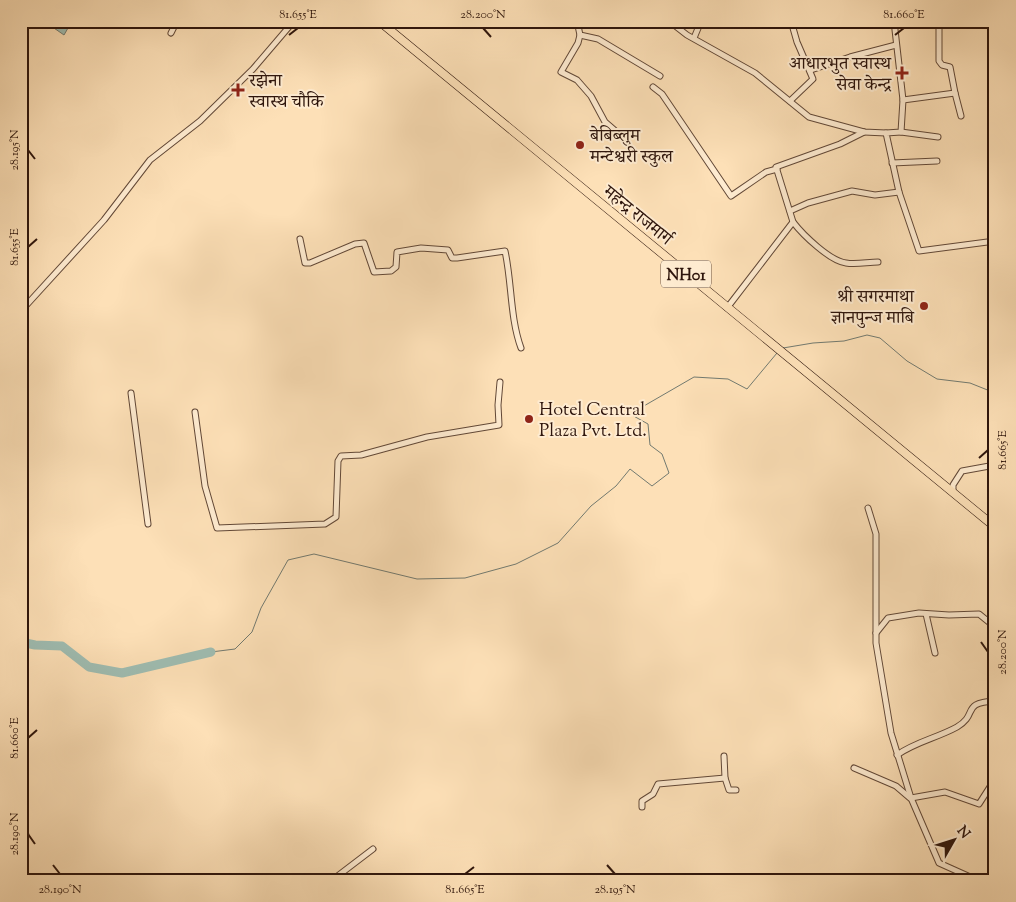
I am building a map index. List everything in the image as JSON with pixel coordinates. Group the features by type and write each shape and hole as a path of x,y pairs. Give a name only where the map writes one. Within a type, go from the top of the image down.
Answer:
{"highway":[{"name":"महेन्द्र राजमार्ग","path":"379,21 995,527"}],"street":[{"path":"172,33 177,21"},
{"path":"23,310 104,220 150,160 200,121 253,69 294,21"},
{"path":"577,21 580,35 578,43 562,72 577,80 591,96 605,122 620,135"},
{"path":"669,21 694,38 755,73 809,118 864,132 902,132 938,137"},
{"path":"694,38 701,21"},
{"path":"790,101 813,82 811,70 798,42 792,21"},
{"path":"894,21 903,100 902,132"},
{"path":"940,21 939,61 942,65 950,67 961,116"},
{"path":"580,35 598,39 660,76"},
{"path":"811,70 896,45"},
{"path":"653,88 662,94 731,196 766,172 777,169 776,167 840,144 864,132"},
{"path":"903,100 955,93"},
{"path":"886,133 899,192 919,251 995,241"},
{"path":"892,164 936,161"},
{"path":"777,169 793,222 812,242 841,262 850,264 878,262"},
{"path":"790,211 808,203 852,191 875,195 899,192"},
{"path":"727,308 793,222"},
{"path":"300,239 305,263 321,259 355,244 364,243 374,272 391,271 396,267 397,252 421,248 448,250 452,258 506,251 511,279 515,332 521,348"},
{"path":"21,300 23,310"},
{"path":"195,412 205,486 217,528 326,524 336,517 338,461 341,456 361,455 427,437 500,425 498,405 500,382"},
{"path":"131,393 148,524"},
{"path":"952,493 953,484 962,471 995,465"},
{"path":"868,508 876,534 876,634 897,755 910,798 939,863 968,876 972,881"},
{"path":"21,600 23,608 21,608"},
{"path":"876,634 888,618 926,614 979,614 995,627"},
{"path":"926,614 934,653"},
{"path":"897,755 910,746 965,721 973,705 978,702 995,701"},
{"path":"724,756 725,778 730,790 736,790"},
{"path":"854,768 896,786 910,798"},
{"path":"642,807 642,801 653,794 658,784 725,778"},
{"path":"910,798 945,792 979,804 995,779"},
{"path":"331,881 373,849"}],"water":[{"path":"49,21 72,21 64,35 51,26"}],"waterway":[{"path":"783,348 813,343 844,341 867,335 880,338 907,361 937,379 970,383 995,393"},
{"path":"211,652 235,649 252,632 261,608 288,560 314,554 417,579 465,578 516,564 558,543 591,506 616,486 630,469 652,486 669,473 662,454 650,445 648,424 630,414 694,377 728,379 747,389 777,353"},
{"path":"21,642 35,645 62,646 89,667 122,673 211,652"},
{"path":"21,836 29,834"}],"place":[{"name":"आधारभुत स्वास्थ सेवा केन्द्र","path":"902,73"},
{"name":"रझेना स्वास्थ चौकि","path":"238,90"},
{"name":"बेबिब्लुम मन्टेश्वरी स्कुल","path":"580,145"},
{"name":"श्री सगरमाथा ज्ञानपुन्ज माबि","path":"924,306"},
{"name":"Hotel Central Plaza Pvt. Ltd.","path":"529,419"}]}
